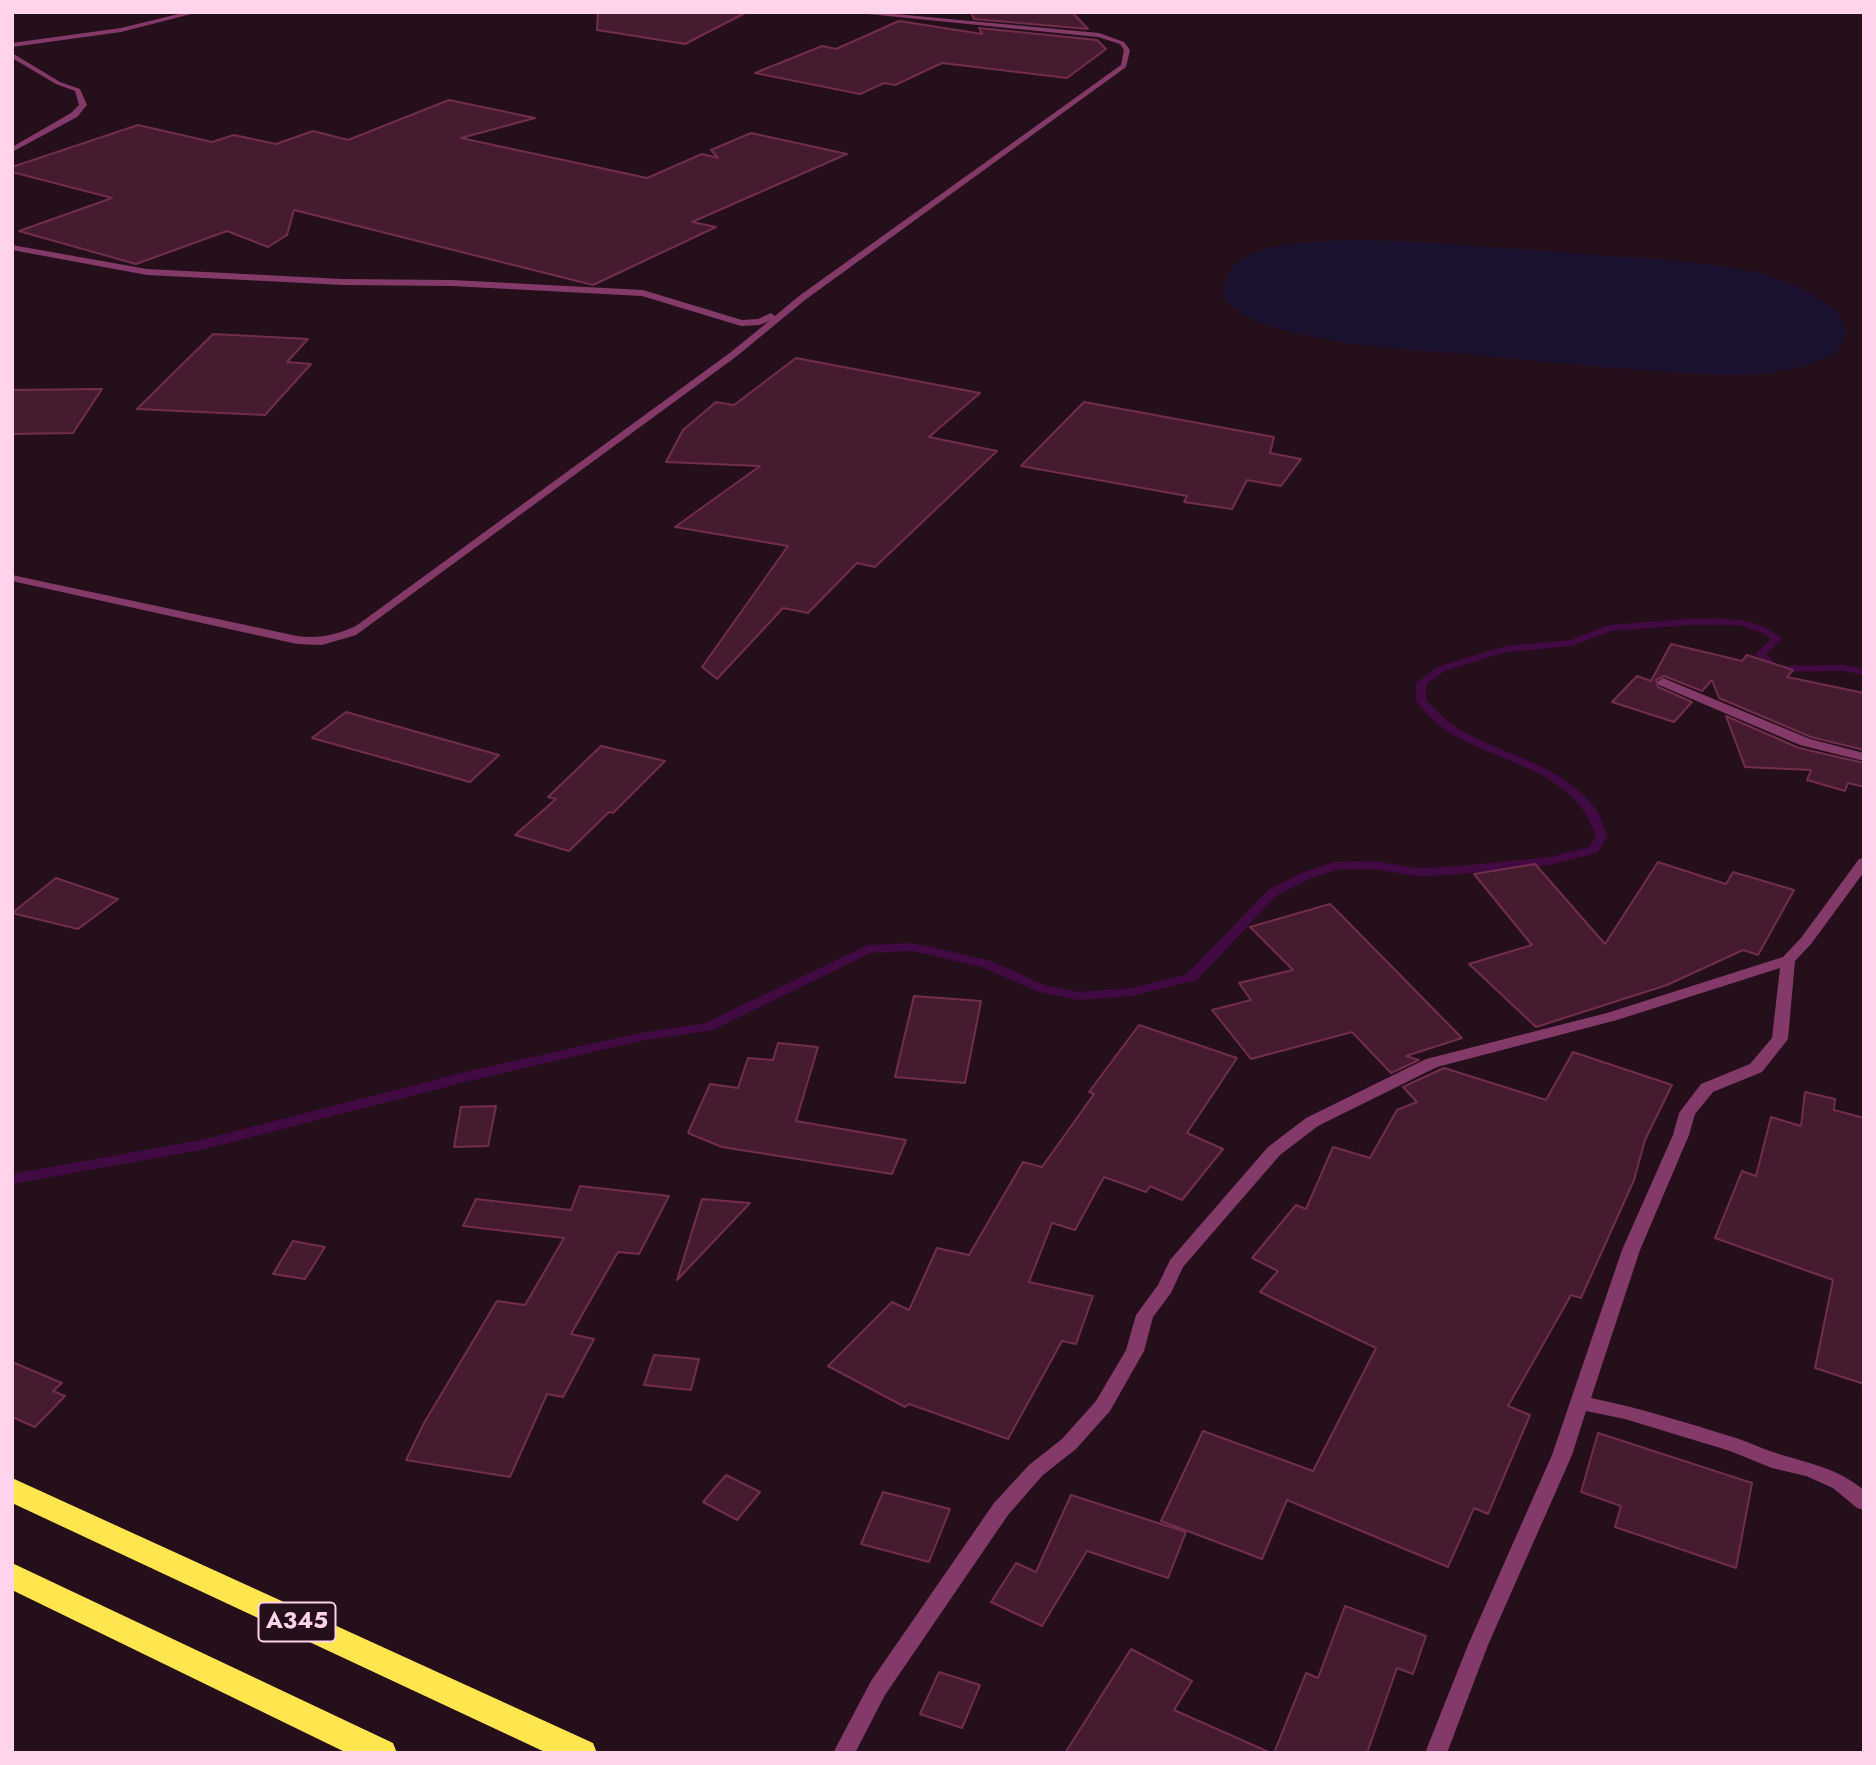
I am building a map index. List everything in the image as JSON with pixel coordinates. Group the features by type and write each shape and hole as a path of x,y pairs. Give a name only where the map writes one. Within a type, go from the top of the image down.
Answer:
{"highway":[{"name":"A345","path":"12,1490 581,1753"},
{"path":"12,1576 381,1753"}],"street":[{"path":"12,45 121,30 196,12"},
{"path":"12,578 297,640 320,643 339,639 360,628 723,362 802,298 1124,66 1127,50 1122,43 1099,35 851,12"},
{"path":"12,55 58,83 78,90 83,105 74,115 12,150"},
{"path":"12,247 147,272 643,293 741,323 760,322 802,298"},
{"path":"1663,682 1805,742 1864,757"},
{"path":"844,1753 878,1688 1001,1509 1036,1470 1069,1444 1103,1406 1135,1351 1145,1315 1166,1288 1177,1264 1274,1151 1312,1122 1432,1063 1612,1017 1788,960 1806,941 1864,862"},
{"path":"1436,1753 1478,1645 1562,1455 1631,1250 1681,1135 1687,1113 1707,1088 1756,1068 1780,1039 1788,960"},
{"path":"1581,1403 1625,1412 1735,1445 1772,1460 1810,1469 1840,1482 1864,1502"}],"shaded area":[{"path":"1399,241 1679,261 1759,273 1800,288 1830,306 1840,316 1845,328 1844,340 1829,356 1792,369 1742,375 1674,372 1335,341 1264,324 1241,312 1223,296 1226,280 1234,266 1248,256 1267,249 1312,242"}],"building":[{"path":"598,12 747,12 685,44 597,30"},
{"path":"971,12 1072,12 1088,29 974,19"},
{"path":"899,21 982,34 979,28 1097,40 1106,49 1067,78 942,63 895,85 884,83 860,94 755,73 822,46 836,49"},
{"path":"449,100 535,118 461,138 647,178 702,154 718,158 711,150 751,133 847,154 692,222 716,227 593,285 294,210 287,235 268,247 227,231 136,264 19,231 112,198 12,172 12,167 138,125 212,142 234,135 276,144 313,131 348,140"},
{"path":"213,334 308,339 287,362 311,364 265,415 137,409"},
{"path":"796,358 980,393 929,437 997,451 875,567 857,563 808,613 783,608 717,679 702,667 788,546 675,527 760,466 666,462 683,430 716,402 734,405"},
{"path":"102,389 73,433 12,434 12,390"},
{"path":"1084,402 1274,437 1270,453 1301,459 1281,486 1247,480 1232,509 1184,502 1187,496 1021,466"},
{"path":"1671,644 1742,661 1747,655 1793,670 1787,677 1864,693 1864,750 1811,737 1719,698 1712,680 1702,691 1664,676 1656,680 1658,687 1692,702 1674,722 1612,702 1637,676 1651,681"},
{"path":"346,712 499,755 470,782 312,738"},
{"path":"1726,716 1799,748 1864,763 1864,787 1848,783 1845,791 1807,780 1811,770 1745,767"},
{"path":"601,746 665,761 613,813 609,812 569,851 515,835 556,799 548,797"},
{"path":"1658,862 1726,884 1733,872 1794,890 1758,955 1743,950 1667,985 1536,1027 1469,964 1532,945 1474,874 1535,864 1605,944"},
{"path":"56,878 118,899 78,929 12,913"},
{"path":"1330,904 1462,1038 1406,1056 1419,1060 1391,1073 1352,1032 1251,1059 1212,1010 1251,1000 1239,983 1293,970 1250,927"},
{"path":"914,996 981,1001 965,1083 895,1077"},
{"path":"1139,1025 1237,1058 1187,1133 1223,1149 1182,1200 1150,1186 1146,1192 1104,1177 1075,1230 1052,1223 1029,1282 1093,1296 1076,1344 1062,1341 1008,1439 909,1404 905,1407 828,1366 892,1302 909,1310 937,1248 969,1255 1023,1162 1042,1167 1094,1094 1089,1092"},
{"path":"778,1043 818,1047 796,1121 906,1140 892,1174 722,1147 688,1133 710,1084 738,1088 748,1058 773,1060"},
{"path":"1573,1052 1672,1085 1645,1140 1634,1180 1581,1298 1571,1295 1508,1406 1530,1415 1488,1514 1474,1508 1448,1567 1287,1500 1262,1559 1161,1521 1203,1431 1313,1471 1376,1348 1260,1292 1278,1271 1252,1258 1296,1205 1306,1209 1333,1147 1370,1158 1397,1110 1417,1102 1403,1087 1444,1068 1546,1100"},
{"path":"1805,1092 1835,1099 1834,1110 1864,1118 1864,1384 1815,1368 1833,1280 1715,1238 1742,1171 1756,1176 1771,1117 1801,1126"},
{"path":"496,1106 488,1146 454,1147 461,1107"},
{"path":"580,1186 669,1196 639,1254 618,1252 571,1334 594,1339 563,1397 547,1394 510,1477 406,1460 424,1423 497,1301 525,1305 564,1238 463,1226 476,1199 571,1210"},
{"path":"702,1199 750,1203 677,1280"},
{"path":"293,1241 325,1247 305,1279 273,1274"},
{"path":"654,1355 699,1359 691,1390 644,1385"},
{"path":"12,1362 62,1383 53,1391 65,1396 35,1427 12,1417"},
{"path":"1598,1433 1752,1483 1736,1568 1615,1527 1621,1506 1581,1492"},
{"path":"726,1475 760,1492 737,1520 703,1502"},
{"path":"883,1492 950,1509 929,1562 861,1544"},
{"path":"1071,1495 1186,1532 1168,1578 1087,1551 1042,1626 991,1602 1016,1563 1036,1572"},
{"path":"1345,1606 1426,1636 1413,1674 1397,1668 1367,1753 1274,1753 1306,1673 1318,1678"},
{"path":"1131,1649 1192,1681 1174,1710 1271,1753 1065,1753"},
{"path":"939,1672 980,1685 962,1728 920,1714"}],"waterway":[{"path":"12,1179 201,1145 469,1076 640,1037 708,1027 868,949 913,947 986,964 1044,989 1079,996 1132,992 1192,977 1272,893 1305,876 1338,865 1374,865 1416,872 1450,871 1550,861 1593,850 1602,836 1593,814 1578,796 1540,770 1453,730 1421,701 1421,683 1441,669 1505,649 1572,643 1609,628 1689,622 1740,622 1764,630 1777,639 1760,654 1776,669 1843,668 1864,672"}]}
